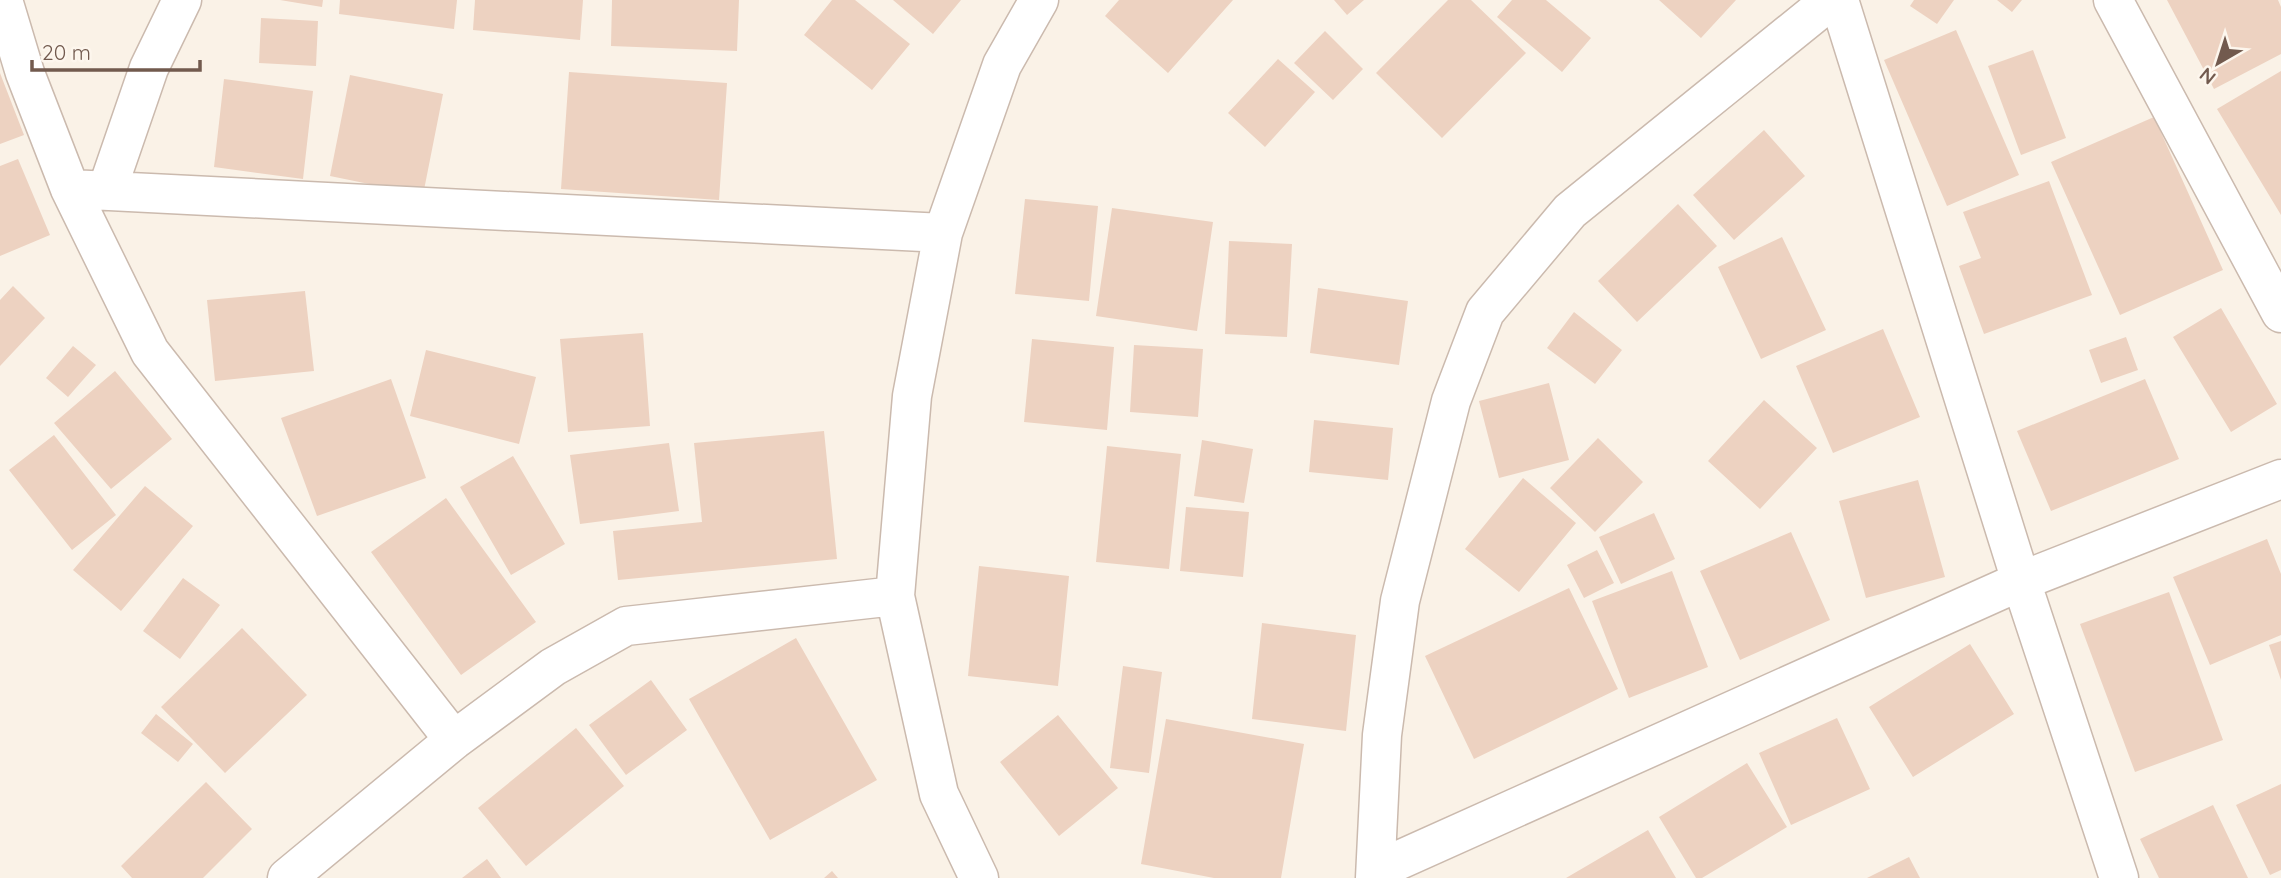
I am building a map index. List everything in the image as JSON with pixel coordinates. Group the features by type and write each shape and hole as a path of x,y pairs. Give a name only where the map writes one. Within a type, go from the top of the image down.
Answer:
{"street":[{"path":"3,0 25,73 70,189 150,352 454,740"},
{"path":"107,190 149,68 182,0"},
{"path":"979,878 939,794 895,596 912,396 943,233 1002,65 1039,0"},
{"path":"1831,0 1570,211 1485,312 1451,401 1400,601 1382,735 1376,874 2021,581 2281,479"},
{"path":"1839,0 2021,581 2119,878"},
{"path":"2113,0 2281,313"},
{"path":"70,189 943,233"},
{"path":"286,878 454,740 553,667 626,626 895,596"}],"building":[{"path":"280,0 323,0 322,7"},
{"path":"340,0 457,0 454,29 339,14"},
{"path":"475,0 583,0 580,40 473,30"},
{"path":"612,0 739,0 737,51 611,46"},
{"path":"832,0 855,0 910,44 872,90 804,35"},
{"path":"893,0 961,0 933,34"},
{"path":"1119,0 1233,0 1168,73 1105,16"},
{"path":"1334,0 1364,0 1347,15"},
{"path":"1448,0 1471,0 1526,53 1442,138 1376,73"},
{"path":"1512,0 1546,0 1591,38 1562,72 1497,17"},
{"path":"1659,0 1736,0 1701,38"},
{"path":"1914,0 1954,0 1937,24 1910,6"},
{"path":"1997,0 2022,0 2012,12"},
{"path":"2167,0 2278,0 2281,7 2281,54 2214,89"},
{"path":"261,18 318,21 316,66 259,63"},
{"path":"1956,30 2019,175 1947,206 1884,60"},
{"path":"1325,31 1363,69 1333,100 1294,63"},
{"path":"2033,50 2066,138 2021,155 1988,66"},
{"path":"1278,59 1315,92 1265,147 1228,113"},
{"path":"2281,71 2281,215 2217,109"},
{"path":"569,72 727,83 719,200 561,189"},
{"path":"0,73 24,135 0,144"},
{"path":"350,75 443,94 423,195 330,176"},
{"path":"224,79 313,91 303,179 214,167"},
{"path":"2154,117 2223,270 2120,315 2051,162"},
{"path":"1764,130 1805,176 1734,240 1693,195"},
{"path":"18,159 50,235 0,256 0,166"},
{"path":"2049,181 2092,295 1984,334 1959,266 1981,258 1963,212"},
{"path":"1025,199 1098,206 1089,301 1015,294"},
{"path":"1678,204 1717,246 1637,322 1598,281"},
{"path":"1112,208 1213,222 1197,331 1096,316"},
{"path":"1782,237 1826,330 1761,359 1718,267"},
{"path":"1229,241 1292,244 1287,337 1225,334"},
{"path":"13,286 45,318 0,366 0,300"},
{"path":"1318,288 1408,301 1399,365 1310,353"},
{"path":"305,291 314,371 215,381 207,300"},
{"path":"2221,308 2277,404 2231,432 2173,337"},
{"path":"1574,312 1622,350 1595,384 1547,348"},
{"path":"1883,329 1920,417 1833,453 1796,366"},
{"path":"643,333 650,426 568,432 560,339"},
{"path":"2126,337 2138,370 2101,383 2089,350"},
{"path":"1032,339 1114,347 1107,430 1024,422"},
{"path":"1134,345 1203,349 1198,417 1130,412"},
{"path":"73,346 96,365 68,397 46,378"},
{"path":"426,350 536,377 519,444 410,416"},
{"path":"115,371 172,439 111,489 54,423"},
{"path":"391,379 426,478 317,516 281,418"},
{"path":"2145,379 2179,459 2051,511 2017,431"},
{"path":"1549,383 1569,460 1499,478 1479,401"},
{"path":"1764,400 1817,448 1760,509 1708,461"},
{"path":"1314,420 1393,428 1388,480 1309,472"},
{"path":"824,431 837,559 618,580 613,531 702,522 694,443"},
{"path":"54,435 116,515 72,550 9,470"},
{"path":"1598,438 1643,482 1595,532 1550,488"},
{"path":"1202,440 1253,449 1244,503 1194,496"},
{"path":"669,443 679,511 580,524 570,455"},
{"path":"1107,446 1181,454 1169,569 1096,562"},
{"path":"513,456 565,544 511,575 460,487"},
{"path":"1523,478 1576,523 1519,592 1465,549"},
{"path":"1918,480 1945,577 1866,598 1839,501"},
{"path":"145,486 193,526 121,611 73,570"},
{"path":"446,498 536,622 461,675 371,552"},
{"path":"1186,507 1249,512 1243,577 1180,571"},
{"path":"1654,513 1675,559 1621,584 1599,537"},
{"path":"1791,532 1830,620 1740,660 1700,571"},
{"path":"2267,539 2281,574 2281,635 2210,665 2173,577"},
{"path":"1597,550 1614,583 1584,598 1567,565"},
{"path":"979,566 1069,576 1058,686 968,676"},
{"path":"1672,571 1708,667 1629,698 1592,601"},
{"path":"183,578 220,605 180,659 143,631"},
{"path":"1569,588 1618,689 1474,759 1425,656"},
{"path":"2169,592 2223,740 2135,772 2080,624"},
{"path":"1262,623 1356,635 1346,731 1252,719"},
{"path":"242,628 307,695 225,773 161,707"},
{"path":"796,638 877,780 770,840 689,699"},
{"path":"2281,641 2281,680 2269,645"},
{"path":"1970,644 2014,714 1913,777 1869,707"},
{"path":"1123,666 1162,672 1149,773 1110,768"},
{"path":"651,680 687,730 626,775 589,725"},
{"path":"156,714 193,744 178,762 141,733"},
{"path":"1058,715 1118,788 1059,836 1000,762"},
{"path":"1837,718 1870,789 1791,825 1759,753"},
{"path":"1166,719 1304,744 1281,878 1214,878 1141,864"},
{"path":"576,728 624,786 526,866 478,808"},
{"path":"1747,763 1787,827 1702,878 1696,878 1659,817"},
{"path":"206,782 252,829 203,878 132,878 121,866"},
{"path":"2281,784 2281,870 2270,875 2236,805"},
{"path":"2213,805 2248,878 2159,878 2140,839"},
{"path":"1648,830 1676,878 1566,878"},
{"path":"1909,857 1920,878 1867,878"},
{"path":"487,859 501,878 462,878"},
{"path":"832,871 838,878 824,878"}]}
